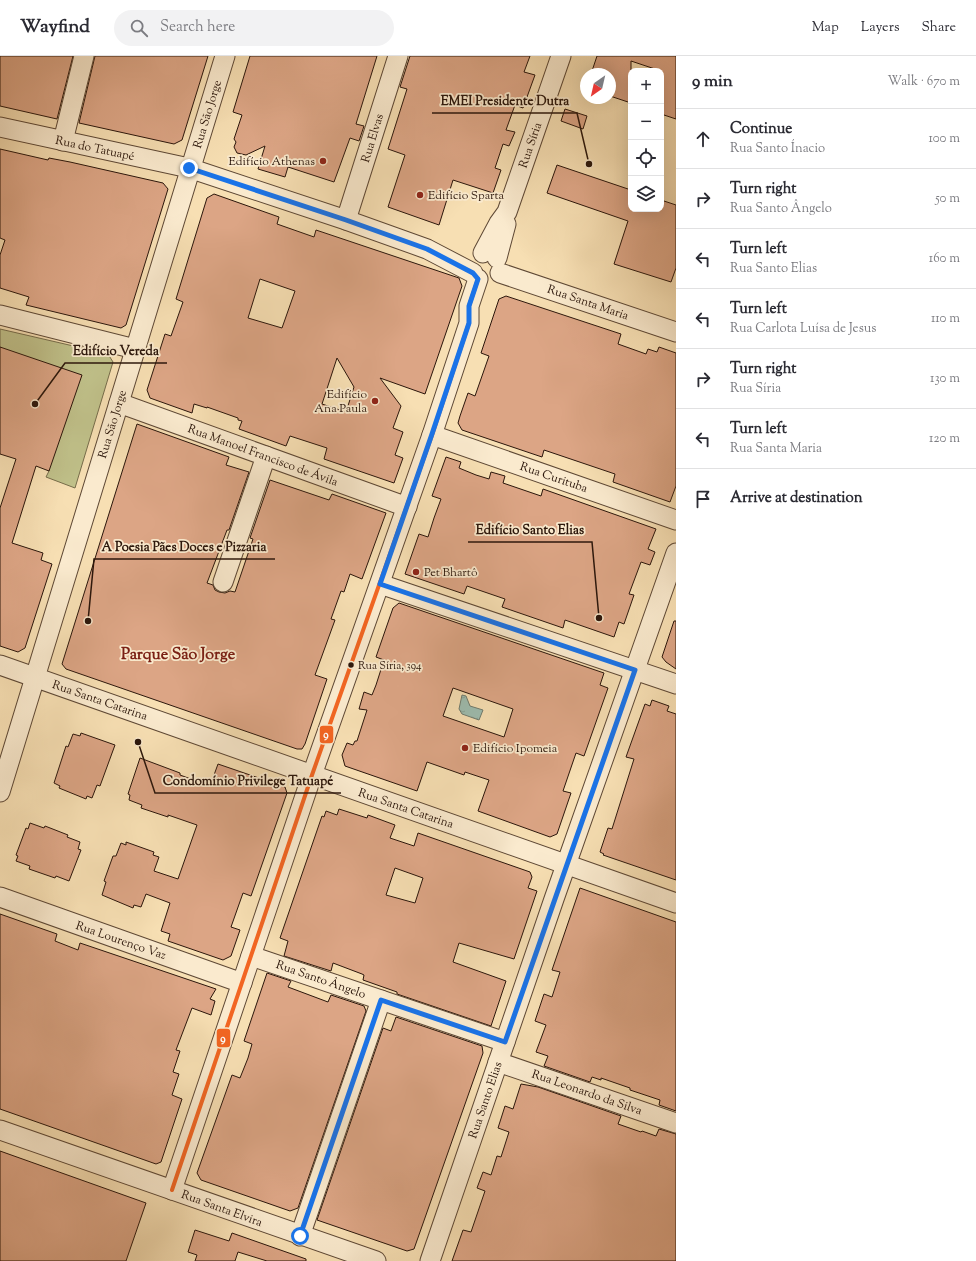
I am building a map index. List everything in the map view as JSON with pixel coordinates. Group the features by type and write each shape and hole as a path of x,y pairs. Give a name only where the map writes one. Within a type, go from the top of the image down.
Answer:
{"street":[{"path":"63,141 84,56"},
{"name":"Rua São Jorge","path":"0,792 224,56"},
{"name":"Rua Elvas","path":"346,220 398,56"},
{"name":"Rua Síria","path":"172,1190 312,775 432,434 469,323 469,306 487,270 506,224 507,212 561,56"},
{"name":"Rua do Tatuapé","path":"0,127 189,168"},
{"name":"Rua Santa Maria","path":"189,168 346,220 487,270 676,332"},
{"path":"0,315 135,349"},
{"name":"Rua Manoel Francisco de Ávila","path":"119,403 407,507"},
{"name":"Rua Curituba","path":"432,434 676,520"},
{"path":"223,582 266,456"},
{"name":"Rua Santo Elias","path":"430,1261 566,865 676,553"},
{"path":"380,584 676,684"},
{"name":"Rua Santa Catarina","path":"0,665 676,903"},
{"name":"Rua Lourenço Vaz","path":"0,898 242,983"},
{"name":"Rua Santo Ângelo","path":"251,956 505,1042"},
{"path":"300,1236 381,1000"},
{"name":"Rua Leonardo da Silva","path":"498,1062 676,1123"},
{"name":"Rua Santa Elvira","path":"0,1130 300,1236 376,1261"}],"green space":[{"path":"0,329 108,354 113,362 75,488 46,477 49,471 0,347"}],"water":[{"path":"462,695 466,696 470,706 483,710 479,720 462,714 459,709"}],"building":[{"path":"0,56 73,56 57,119 0,106"},
{"path":"95,56 208,56 182,140 174,144 79,123"},
{"path":"250,56 377,56 356,124 364,126 359,141 350,138 334,182 288,167 285,177 258,169 265,146 246,155 237,153 234,147 236,142 234,139 242,115 233,112"},
{"path":"410,56 530,56 524,72 535,75 523,108 515,105 506,130 515,132 509,146 503,144 495,168 501,170 493,193 453,180 439,225 388,207 405,155 388,149 407,89 400,87"},
{"path":"597,56 676,56 676,119 664,115 664,68 652,68 631,61 631,68 628,68 628,102 616,98 616,68 593,68"},
{"path":"565,109 587,116 583,129 561,121"},
{"path":"0,149 48,160 49,158 70,162 163,183 168,189 126,325 121,328 26,305 29,297 0,288 0,255 5,240 0,238"},
{"path":"557,165 628,189 628,212 664,212 664,201 676,205 676,268 671,282 614,264 628,221 547,193"},
{"path":"214,194 279,217 277,224 314,237 316,230 459,278 462,286 425,394 380,378 401,406 393,428 403,432 395,455 403,458 394,483 324,459 327,448 290,436 286,446 239,429 242,421 238,420 238,418 207,407 194,404 192,413 150,398 147,390 165,334 171,336 183,302 176,299 207,198","holes":["260,279 295,291 282,328 248,318","337,358 354,387 346,412 322,404"]},
{"path":"506,296 621,334 618,344 646,354 648,349 657,352 659,347 676,353 676,486 670,502 613,482 615,474 544,450 542,457 462,430 458,423 460,416 468,393 475,396 489,356 481,353 499,299"},
{"path":"0,347 82,375 49,471 36,466 12,543 43,553 41,560 52,564 25,648 18,652 0,646 0,508 16,459 0,454"},
{"path":"137,424 229,457 226,465 249,472 229,530 227,530 207,583 213,585 215,590 219,592 235,592 253,539 250,538 270,480 329,500 332,494 386,513 362,579 350,574 344,592 341,591 331,619 335,620 315,675 327,679 302,749 297,749 66,669 62,664"},
{"path":"446,457 461,462 459,468 476,475 489,479 491,472 505,476 503,483 541,496 543,489 656,529 648,549 655,552 650,565 641,562 629,594 634,595 624,624 619,622 614,637 565,620 563,628 502,607 505,599 467,586 464,594 405,574 419,534 428,537 441,499 432,496"},
{"path":"399,603 604,673 600,685 608,688 584,756 576,753 563,791 571,793 557,834 550,837 478,811 489,780 465,772 464,775 427,762 417,791 345,766 342,755 347,743 353,745 355,741 357,741 367,710 359,709 364,692 372,695 384,660 376,657 393,608","holes":["453,688 513,709 504,737 443,716"]},
{"path":"674,621 676,621 676,669 662,657"},
{"path":"652,700 669,706 667,711 676,714 676,880 603,855 604,854 600,852 608,828 612,829 634,759 626,757 645,704 650,706"},
{"path":"81,733 115,745 100,786 97,785 92,798 87,796 86,799 59,788 60,786 54,783 66,746 68,747 73,734 80,736"},
{"path":"140,758 210,786 218,764 285,787 287,793 251,896 243,893 231,927 240,930 231,956 223,960 168,941 170,934 161,931 170,903 146,894 141,907 134,905 133,908 102,895 106,882 104,881 113,856 116,856 121,843 126,845 126,842 154,852 153,855 159,857 154,871 178,879 197,825 141,808 142,805 129,800 130,795 128,794"},
{"path":"339,809 367,818 368,815 395,825 390,838 414,846 418,833 530,872 532,877 528,888 537,891 514,959 459,943 453,962 506,981 491,1026 397,994 397,992 363,980 364,975 362,974 333,963 331,971 284,956 288,941 280,938 322,816 324,817 326,811 337,815","holes":["395,868 423,878 415,903 386,895"]},
{"path":"30,823 44,828 45,826 68,835 67,837 80,842 78,849 81,850 69,881 29,869 30,866 16,861 18,856 16,855 26,828 28,829"},
{"path":"580,888 676,922 676,1111 659,1105 660,1100 601,1078 601,1080 592,1077 590,1082 544,1066 548,1056 536,1052 546,1025 535,1021 544,994 552,997 560,972 552,970"},
{"path":"0,914 57,934 55,941 78,950 80,943 216,989 210,999 215,1001 211,1015 192,1008 176,1050 180,1051 173,1072 179,1074 172,1095 182,1099 161,1162 156,1164 0,1109"},
{"path":"267,973 291,981 288,987 328,1002 331,995 364,1006 366,1011 298,1208 290,1211 201,1180 197,1173 232,1075 240,1078 248,1058 252,1044 244,1041"},
{"path":"396,1017 482,1046 483,1053 414,1249 407,1251 317,1220 383,1028 391,1031"},
{"path":"521,1084 538,1087 621,1116 618,1124 641,1132 642,1131 656,1136 659,1129 676,1134 676,1261 452,1261 463,1230 471,1232 485,1191 477,1188 483,1172 491,1175 497,1156 501,1157 509,1132 498,1128 505,1106 513,1109"},
{"path":"0,1151 146,1203 126,1261 0,1261"},
{"path":"195,1230 229,1241 232,1233 306,1259 306,1261 267,1261 238,1252 235,1261 195,1261 197,1255 188,1252"}],"transit line":[{"name":"9","path":"172,1190 312,775 432,435 469,323 469,306 478,279"}],"place":[{"name":"Edifício Athenas","path":"323,161"},
{"name":"EMEI Presidente Dutra","path":"589,164"},
{"name":"Edifício Sparta","path":"420,195"},
{"name":"Edifício Ana Paula","path":"375,401"},
{"name":"Edifício Vereda","path":"35,404"},
{"name":"Pet Bhartô","path":"416,572"},
{"name":"Edifício Santo Elias","path":"599,618"},
{"name":"A Poesia Pães Doces e Pizzaria","path":"88,621"},
{"name":"Rua Síria, 394","path":"351,665"},
{"name":"Condomínio Privilege Tatuapé","path":"138,742"},
{"name":"Edifício Ipomeia","path":"465,748"}],"district":[{"name":"Parque São Jorge","path":"178,653"}],"route":[{"path":"189,168 346,220 427,249 473,273 478,279 469,306 469,323 380,584 635,670 505,1042 381,1000 300,1236"}]}
